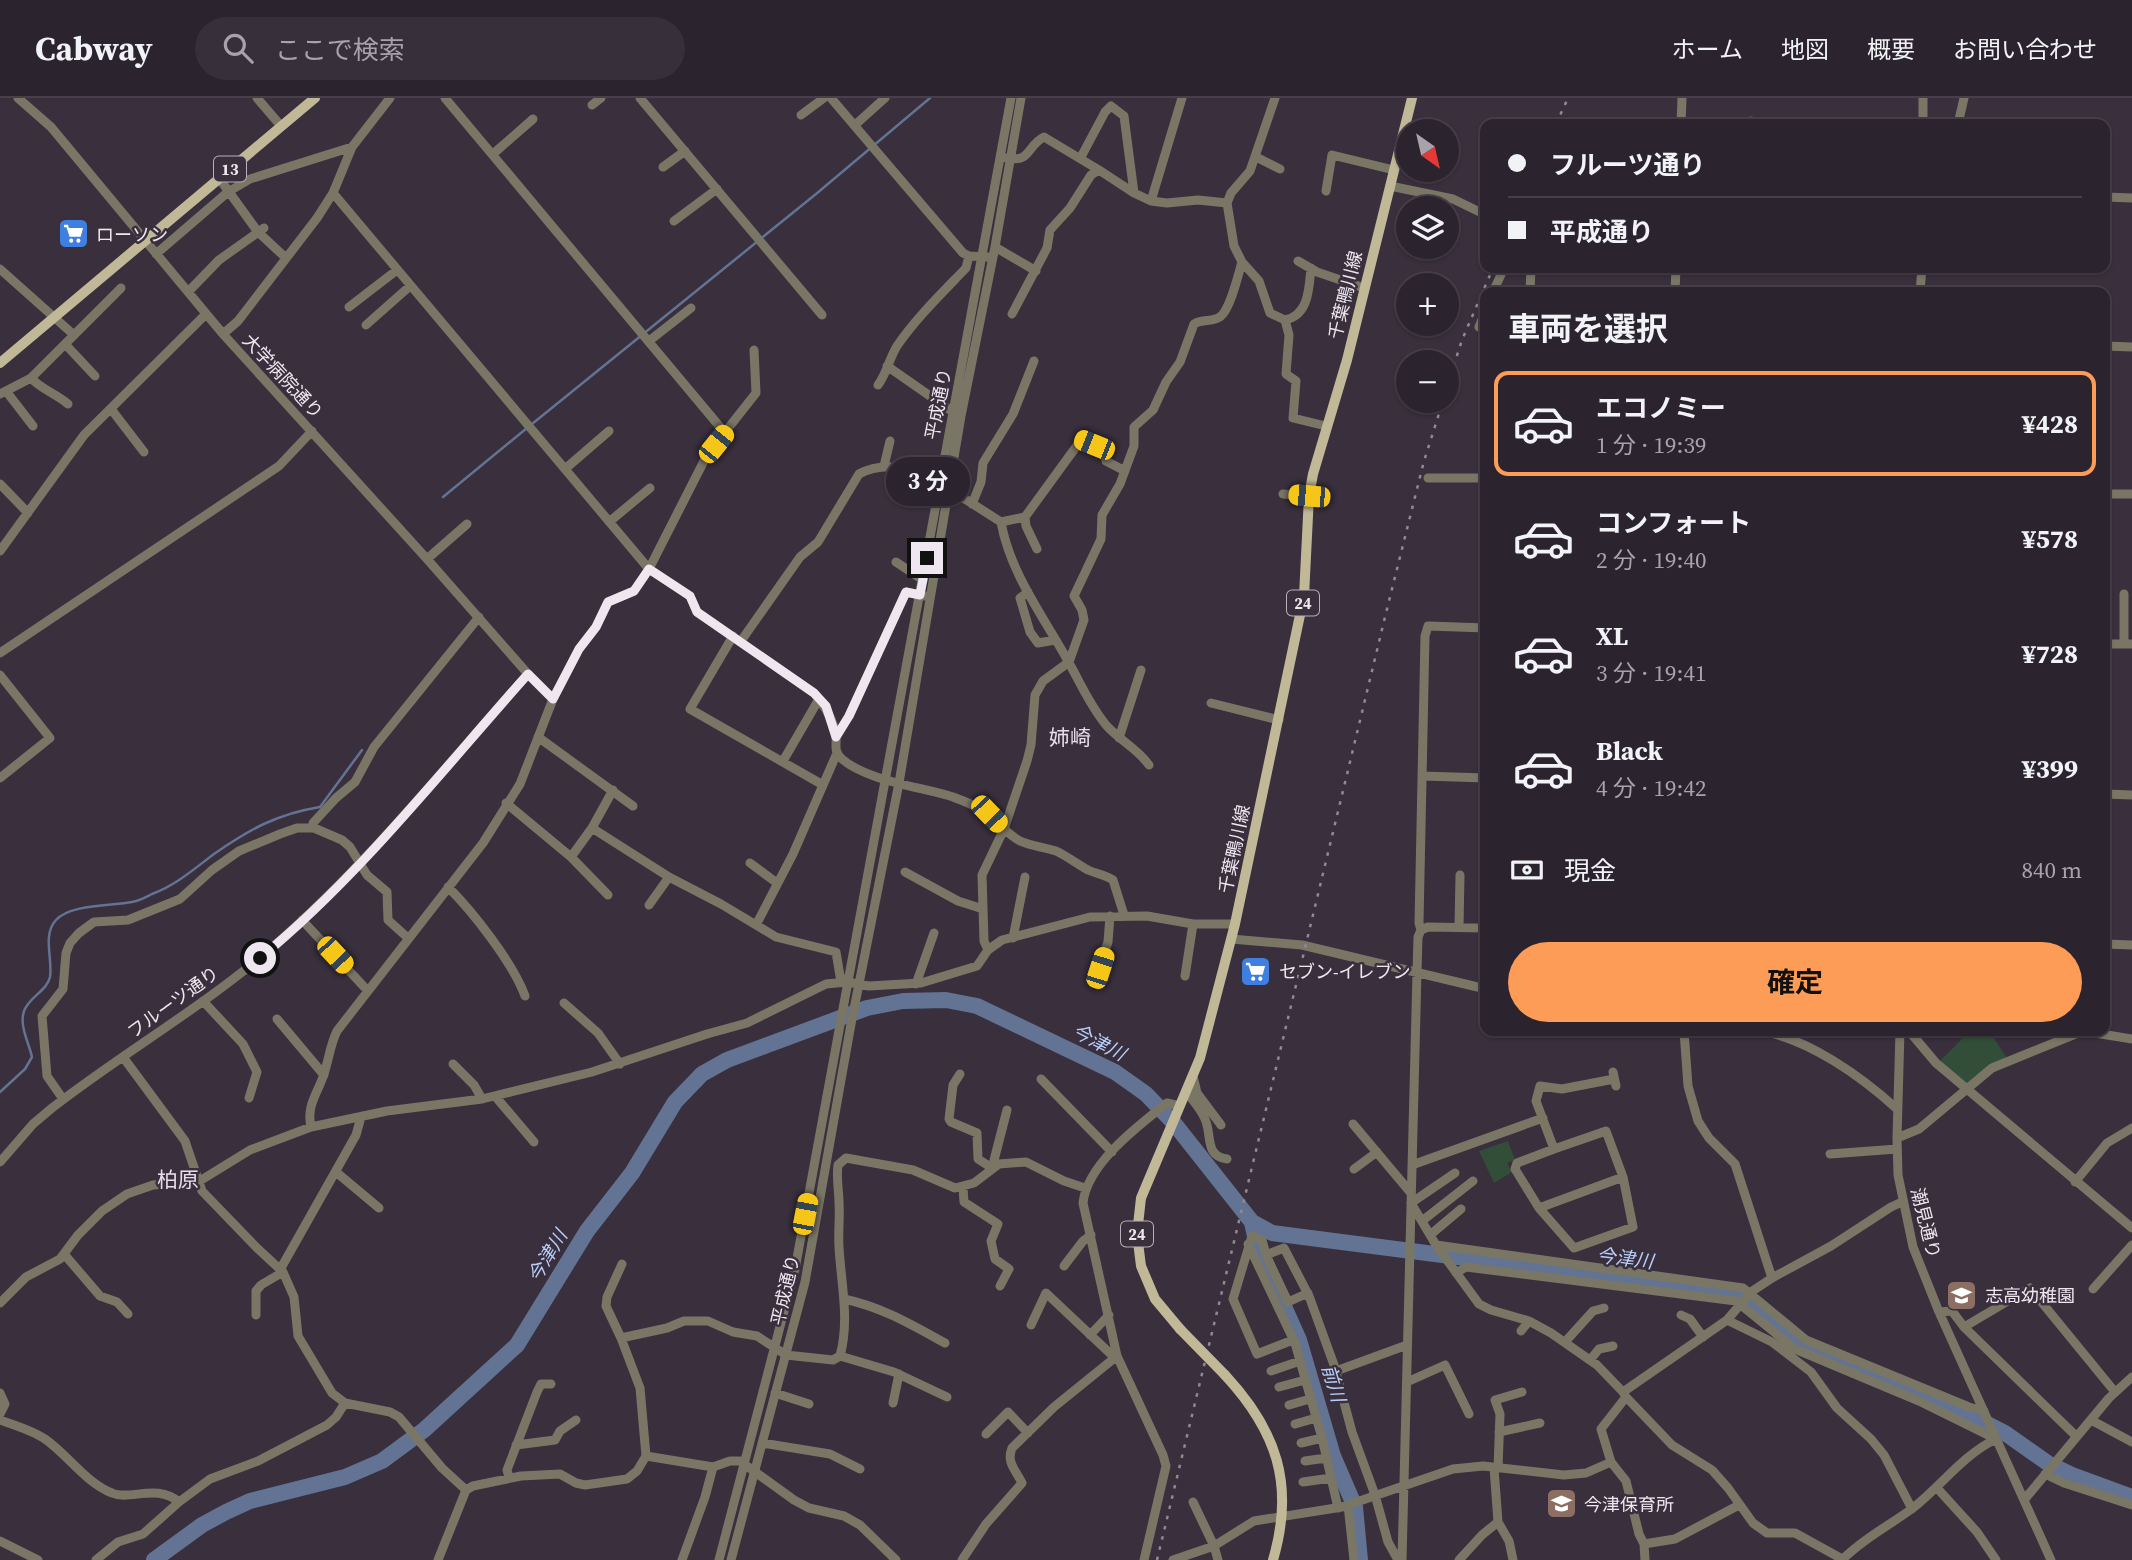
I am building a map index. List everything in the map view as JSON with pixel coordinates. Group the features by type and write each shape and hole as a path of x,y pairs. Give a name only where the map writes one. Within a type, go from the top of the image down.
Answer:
{"main road":[{"name":"13","path":"0,363 315,98"},
{"name":"千葉鴨川線","path":"1273,1560 1282,1515 1283,1488 1272,1441 1259,1416 1225,1375 1165,1314 1146,1283 1138,1249 1138,1217 1141,1198 1187,1092 1208,1032 1235,924 1304,596 1309,496 1326,426 1347,360 1412,98"}],"street":[{"name":"大学病院通り","path":"18,98 51,127 223,334 553,699"},
{"path":"257,98 281,126"},
{"path":"223,334 238,320 317,218 333,193 352,147 390,98"},
{"path":"446,98 725,433"},
{"path":"592,105 601,98"},
{"path":"640,98 822,315"},
{"path":"801,115 824,98"},
{"path":"831,98 963,253 993,258"},
{"path":"855,125 885,98"},
{"name":"平成通り","path":"731,1560 805,1282 851,1024 899,783 925,596 923,580 995,247 1011,98"},
{"name":"平成通り","path":"719,1560 795,1269 844,1005 844,982 852,956 925,596 943,494 941,476 982,256 1021,98"},
{"path":"1151,201 1182,98"},
{"path":"1275,98 1250,171 1231,193 1227,203 1234,246 1242,262 1259,281 1270,313 1285,320 1296,315 1307,300 1311,268"},
{"path":"1681,119 1682,98"},
{"path":"1923,98 1923,119"},
{"path":"1959,119 1964,98"},
{"path":"1081,157 1104,112 1111,106 1124,116 1134,193"},
{"path":"493,154 533,119"},
{"path":"1006,158 1017,161 1023,158 1044,136 1151,201 1167,203 1198,200 1227,203"},
{"path":"156,254 228,192 250,179 352,147"},
{"path":"663,167 685,151"},
{"path":"1326,191 1332,155 1394,170"},
{"path":"1255,157 1280,169"},
{"path":"1012,314 1047,248 1050,230 1070,208 1091,175 1099,170"},
{"path":"219,178 286,258"},
{"path":"1391,186 1453,200 1480,212"},
{"path":"674,221 717,189"},
{"path":"333,193 649,569 690,596 697,612 802,682 826,706 836,737 835,748 851,766 975,806 1024,843 1058,852 1093,872 1109,877 1113,880 1124,915"},
{"path":"2110,197 2132,198"},
{"path":"188,292 219,260 261,230"},
{"path":"995,247 1036,271"},
{"path":"878,385 886,374 897,347 966,268 969,256"},
{"path":"1298,261 1364,288"},
{"path":"988,950 984,941 982,875 1004,829 1031,745 1035,695 1043,681 1069,662 1084,620 1074,596 1101,539 1102,515 1125,471 1134,446 1134,427 1153,410 1166,382 1181,362 1194,324 1221,316 1242,262"},
{"path":"0,269 75,335"},
{"path":"349,307 397,270"},
{"path":"366,325 410,286"},
{"path":"33,426 3,393 32,378 121,288"},
{"path":"649,341 691,308"},
{"path":"0,551 84,435 206,314"},
{"path":"1285,320 1289,335 1286,373 1296,381 1293,418 1326,426"},
{"path":"66,345 95,376"},
{"path":"2110,346 2132,347"},
{"path":"311,1127 308,1116 310,1106 324,1075 328,1051 337,1031 483,843 520,784 553,699 579,649 596,627 608,602 634,591 649,569 707,455 755,393 754,350"},
{"path":"972,504 981,482 983,463 1013,414 1034,362"},
{"path":"887,366 953,412"},
{"path":"32,378 39,387 51,390 68,404"},
{"path":"111,409 144,452"},
{"path":"0,653 279,466 312,431"},
{"path":"565,469 609,431"},
{"path":"943,494 965,499 1001,522 1025,517 1081,440 1107,450 1106,461 1125,471"},
{"path":"884,466 890,441"},
{"path":"823,785 690,709 737,639 800,557 818,542 859,474 870,468 884,466 941,476"},
{"path":"1428,478 1480,478"},
{"path":"0,484 27,513"},
{"path":"609,522 650,488"},
{"path":"1283,494 1309,496"},
{"path":"2110,494 2132,494"},
{"path":"1025,517 1026,526 1037,549"},
{"path":"1001,522 1004,544 1028,592 1069,662 1085,698 1108,728 1140,753 1149,765"},
{"path":"427,559 467,524"},
{"path":"896,562 923,580"},
{"path":"836,737 849,716 906,592 925,596"},
{"path":"1028,592 1020,598 1030,632 1038,643 1055,640"},
{"path":"2110,644 2128,644 2124,594"},
{"path":"314,828 313,823 323,811 355,782 374,747 479,617"},
{"path":"1400,1560 1405,1486 1418,937 1421,930 1425,636 1428,626 1480,628"},
{"path":"1119,738 1141,670"},
{"name":"フルーツ通り","path":"0,1162 33,1124 63,1099 203,1001 248,967 302,920 360,863 528,674"},
{"path":"0,675 50,738 0,778"},
{"path":"783,761 819,699"},
{"path":"1211,703 1279,720"},
{"path":"538,737 633,806"},
{"path":"756,925 837,752"},
{"path":"1422,776 1480,778"},
{"path":"571,857 592,828 613,790"},
{"path":"2110,794 2132,795"},
{"path":"506,803 571,857 608,895"},
{"path":"63,1099 47,1076 43,1016 63,989 66,953 70,943 94,922 128,920 180,899 212,870 239,851 297,828 314,828 342,840 373,882 387,892 388,920 408,938"},
{"path":"592,828 669,877 776,937 852,956"},
{"path":"750,863 777,883"},
{"path":"905,872 958,901 983,909"},
{"path":"1460,875 1460,927"},
{"path":"649,905 669,877"},
{"path":"1013,938 1025,877"},
{"path":"448,887 467,906 519,979 525,996"},
{"path":"1100,968 1108,942 1110,916"},
{"path":"0,1303 26,1278 54,1264 102,1211 127,1194 153,1185 198,1182 250,1150 311,1127 387,1111 482,1099 620,1063 747,1023 826,984 916,984 977,966 988,950 1002,940 1090,917 1147,916 1193,924 1235,924"},
{"path":"302,920 368,990"},
{"path":"1185,976 1193,924"},
{"path":"1421,930 1428,927 1480,928"},
{"path":"916,984 934,933"},
{"path":"1231,939 1302,945 1480,988"},
{"path":"2110,944 2132,945"},
{"path":"836,952 844,982"},
{"path":"203,1001 243,1044 257,1072 248,1098"},
{"path":"564,1003 598,1033 620,1063"},
{"path":"277,1019 324,1075"},
{"path":"2110,1035 2132,1039"},
{"path":"1684,1036 1688,1086 1698,1121 1709,1138 1735,1164 1772,1278"},
{"path":"1777,1036 1796,1042 1846,1069 1897,1109"},
{"name":"潮見通り","path":"1900,1036 1897,1149 1902,1202 1913,1247 1996,1439"},
{"path":"1913,1036 1936,1063 2132,1228"},
{"path":"1897,1138 1919,1129 1992,1068 2071,1036"},
{"path":"123,1057 185,1141 198,1182 212,1202 282,1270 295,1297 298,1336 332,1393 345,1403 390,1412 411,1429 466,1490"},
{"path":"453,1064 474,1085 482,1099"},
{"path":"960,1074 953,1085 949,1119 977,1133 978,1159 992,1168"},
{"path":"1193,1076 1197,1093 1221,1125"},
{"path":"1041,1079 1112,1152"},
{"path":"1554,1149 1536,1101 1540,1086 1562,1089 1614,1079"},
{"path":"1187,1092 1206,1118 1210,1147 1216,1156 1227,1158"},
{"path":"495,1096 534,1142"},
{"path":"1144,1560 1166,1466 1116,1357 1083,1203 1085,1188 1112,1152 1167,1103 1180,1106"},
{"path":"992,1168 1007,1110"},
{"path":"257,1315 256,1291 282,1270 356,1135 361,1117"},
{"path":"1412,1165 1543,1118"},
{"path":"1353,1124 1411,1198 1436,1245 1479,1304 1529,1321 1590,1360 1672,1445 1712,1470 1753,1523 1768,1533 1795,1533 1844,1560 1858,1545 1912,1509 1978,1448 1996,1439"},
{"path":"2076,1182 2107,1143 2132,1129"},
{"path":"1606,1131 1623,1177 1633,1227 1574,1248 1539,1208 1515,1169 1517,1163 1554,1149 1606,1131"},
{"path":"1830,1154 1897,1149"},
{"path":"1353,1169 1377,1152"},
{"path":"621,1338 667,1328 684,1321 708,1321 733,1332 757,1336 786,1354 833,1360 840,1356 844,1341 844,1299 836,1173 839,1163 846,1158 913,1170 955,1188 963,1188 974,1182 999,1164 1027,1162 1063,1181 1085,1188"},
{"path":"816,1159 839,1163"},
{"path":"336,1172 379,1208"},
{"path":"1411,1198 1455,1173"},
{"path":"1539,1208 1623,1177"},
{"path":"1422,1221 1473,1181"},
{"path":"963,1188 964,1202 998,1224 991,1241 995,1259 1009,1269 1000,1286"},
{"path":"1645,1560 1644,1544 1626,1481 1611,1462 1601,1429 1624,1394 1727,1320 1751,1293 1772,1278 1831,1246 1902,1202"},
{"path":"1430,1235 1461,1209"},
{"path":"1065,1266 1083,1241 1091,1235"},
{"path":"1293,1340 1256,1353 1233,1299 1252,1236 1262,1240 1266,1255 1288,1302 1308,1293"},
{"path":"1248,1244 1293,1340 1331,1478 1343,1506 1354,1560"},
{"path":"1436,1245 1743,1288 1784,1323 1819,1346 1984,1411"},
{"path":"2093,1289 2132,1245"},
{"path":"1266,1255 1284,1248 1308,1293 1336,1371 1352,1432 1376,1495 1388,1542 1400,1560"},
{"path":"64,1254 100,1296 117,1302 128,1314"},
{"path":"438,1560 466,1490 473,1486 509,1477 543,1473 560,1474 585,1485 627,1479 637,1471 646,1457 640,1388 606,1306 607,1297 622,1264"},
{"path":"1456,1273 1466,1266 1736,1301 1794,1349 1919,1401 1996,1439 2051,1560"},
{"path":"1278,1279 1295,1270"},
{"path":"1964,1327 2030,1288 2115,1392"},
{"path":"1031,1325 1046,1293 1116,1357"},
{"path":"844,1299 890,1313 945,1343"},
{"path":"1565,1342 1593,1311 1604,1308"},
{"path":"1940,1312 1952,1311 1964,1327 2073,1439"},
{"path":"1090,1335 1109,1315"},
{"path":"1681,1315 1690,1319 1703,1337"},
{"path":"1727,1320 1772,1342 1811,1371 1837,1408 1871,1439 1884,1455 1912,1509"},
{"path":"1521,1331 1529,1321"},
{"path":"1336,1371 1407,1345"},
{"path":"1590,1360 1599,1349 1613,1346"},
{"path":"840,1356 899,1374 947,1397"},
{"path":"962,1560 986,1524 1023,1483 1011,1465 1009,1456 1012,1448 1054,1407 1116,1357"},
{"path":"1271,1371 1300,1361"},
{"path":"1407,1382 1445,1365 1469,1414"},
{"path":"892,1403 899,1374"},
{"path":"2024,1500 2073,1439 2132,1377"},
{"path":"1279,1387 1305,1380"},
{"path":"509,1477 506,1470 537,1392 541,1384 551,1384"},
{"path":"1513,1560 1510,1541 1498,1522 1496,1468 1500,1414 1495,1400 1522,1392"},
{"path":"0,1393 5,1404 0,1414"},
{"path":"775,1393 809,1404"},
{"path":"1289,1405 1310,1399"},
{"path":"96,1560 118,1542 143,1534 210,1479 258,1461 327,1425 345,1403"},
{"path":"986,1434 1008,1412 1028,1433"},
{"path":"1295,1424 1316,1418"},
{"path":"0,1420 43,1438 80,1471 109,1492 117,1495 171,1495 179,1502"},
{"path":"516,1445 555,1440 560,1431 576,1420"},
{"path":"2091,1420 2132,1442"},
{"path":"1499,1432 1540,1423"},
{"path":"1301,1443 1322,1438"},
{"path":"762,1443 830,1454 860,1469"},
{"path":"646,1457 713,1467 730,1461 740,1461 794,1500 844,1516 860,1525 896,1560"},
{"path":"1306,1461 1326,1458"},
{"path":"1172,1560 1214,1546 1254,1521 1343,1506 1453,1469 1483,1466 1564,1475 1586,1473 1611,1462"},
{"path":"682,1560 713,1467"},
{"path":"2045,1474 2064,1483 2132,1505"},
{"path":"1303,1482 1331,1478"},
{"path":"1937,1488 1977,1532 1996,1560"},
{"path":"1193,1502 1218,1560"},
{"path":"1644,1544 1675,1539 1739,1505"},
{"path":"1459,1560 1498,1522"},
{"path":"0,1541 38,1560"}],"green space":[{"path":"1965,1036 1992,1036 2007,1058 1989,1066 1967,1083 1939,1062"},
{"path":"1508,1141 1515,1160 1507,1163 1512,1172 1494,1183 1479,1151"}],"waterway":[{"path":"532,424 930,98"},
{"path":"443,497 527,428"},
{"path":"0,1092 25,1069 32,1057 24,1028 24,1011 50,977 49,940 56,920 81,908 142,899 177,881 252,830 277,818 320,807 362,750"},
{"name":"今津川","path":"154,1560 202,1525 226,1512 250,1501 345,1477 382,1461 424,1430 517,1345 587,1231 632,1173 675,1102 702,1074 727,1060 867,1008 903,1001 946,1000 977,1006 1115,1072 1146,1094 1173,1122 1252,1222 1272,1233 1744,1294 1800,1343 1976,1418 2005,1433 2049,1464 2132,1497"},
{"name":"前川","path":"1252,1222 1257,1246 1299,1340 1333,1456 1355,1507 1360,1560"}],"railway":[{"path":"1558,119 1568,98"},
{"path":"1485,287 1491,273"},
{"path":"1459,350 1480,298"},
{"path":"1157,1560 1386,613 1424,461 1439,413"}],"place":[{"name":"ローソン","path":"73,234"},
{"name":"セブン-イレブン","path":"1256,971"},
{"name":"志高幼稚園","path":"1962,1295"},
{"name":"今津保育所","path":"1561,1504"}],"district":[{"name":"姉崎","path":"1070,737"},
{"name":"柏原","path":"178,1179"}],"route":[{"path":"260,958 360,863 528,674 553,699 608,602 634,591 649,569 690,596 697,612 802,682 826,706 836,737 849,716 906,592 920,595 927,558"}]}
